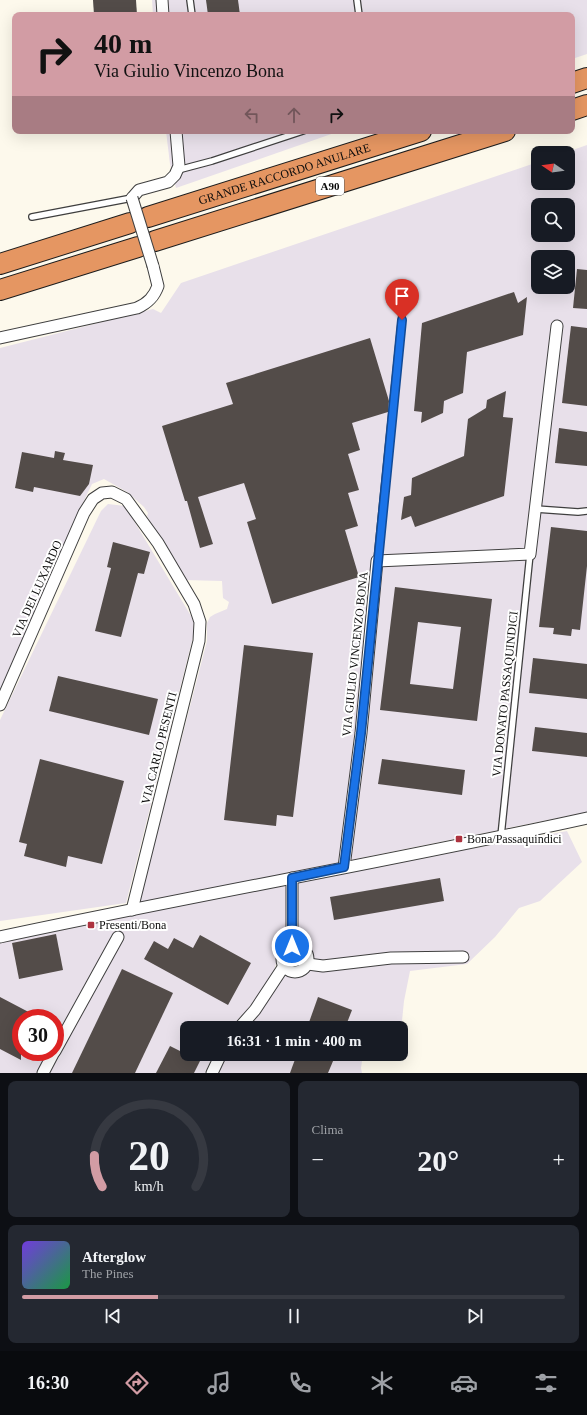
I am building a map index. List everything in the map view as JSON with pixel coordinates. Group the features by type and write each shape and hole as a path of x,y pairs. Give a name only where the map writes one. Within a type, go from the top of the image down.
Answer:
{"highway":[{"path":"575,82 587,78"},
{"path":"575,109 587,105"},
{"name":"GRANDE RACCORDO ANULARE","path":"0,264 411,134"},
{"name":"GRANDE RACCORDO ANULARE","path":"0,290 495,134"}],"street":[{"path":"162,0 163,12"},
{"path":"0,338 137,308 151,299 158,286 132,198 136,192 142,188 168,182 175,175 178,170 176,134"},
{"path":"530,554 557,326"},
{"name":"VIA DEI LUXARDO","path":"0,705 84,513 95,496 106,492"},
{"name":"VIA CARLO PESENTI","path":"106,492 126,499 145,524 194,604 200,622 199,641 132,910"},
{"name":"VIA GIULIO VINCENZO BONA","path":"344,867 361,733 377,561 530,554"},
{"path":"0,937 587,818"},
{"path":"292,878 292,946"},
{"path":"64,1035 118,938"},
{"path":"292,946 304,949 308,955 308,964 299,972 291,971 284,966 282,958 285,950 292,946"},
{"path":"308,964 323,966 392,958 463,957"},
{"path":"245,1021 255,1010 284,966"},
{"path":"43,1073 50,1061"},
{"path":"212,1073 218,1061"}],"lane":[{"path":"190,0 192,12"},
{"path":"357,0 359,12"},
{"path":"178,170 212,161 295,134"},
{"path":"32,217 132,198"},
{"path":"377,561 403,305"},
{"path":"536,509 578,512 587,511"},
{"name":"VIA DONATO PASSAQUINDICI","path":"501,836 530,554"}],"shaded area":[{"path":"152,0 587,0 587,54 575,58 575,12 153,12"},
{"path":"166,134 331,134 176,188 170,164"},
{"path":"587,145 587,812 139,903 207,641 207,623 210,617 227,609 229,602 223,598 222,581 184,580 147,516 148,513 144,507 127,492 104,479 92,484 70,530 0,693 0,348 153,309 161,313 181,283 531,164 531,190 575,190 575,149"},
{"path":"108,504 125,506 194,621 193,637 126,903 0,921 0,720 101,511"},
{"path":"567,831 582,862 540,901 519,908 495,937 467,964 410,971 402,1021 252,1021 272,995 284,975 277,960 272,978 238,1021 180,1021 180,1061 211,1061 205,1073 0,1073 0,943 281,884"},
{"path":"224,1061 362,1061 362,1073 218,1073"}],"building":[{"path":"93,0 136,0 137,12 94,12"},
{"path":"206,0 238,0 240,12 208,12"},
{"path":"577,269 587,270 587,309 573,308"},
{"path":"514,292 518,303 527,297 523,335 467,352 463,393 444,401 443,413 421,423 422,412 414,411 422,323"},
{"path":"571,326 587,328 587,406 562,403"},
{"path":"370,338 389,401 388,412 352,423 360,450 348,454 359,490 348,493 358,526 345,530 359,577 272,604 247,522 256,519 244,483 198,497 213,544 200,548 187,501 185,501 162,426 233,404 226,383"},
{"path":"506,391 503,417 513,418 504,496 415,527 411,516 401,520 404,497 411,495 412,478 464,456 468,419 486,408 487,400"},
{"path":"559,428 587,432 587,466 555,463"},
{"path":"55,451 65,453 63,460 93,465 89,484 80,496 34,487 33,492 15,488 22,452 54,458"},
{"path":"551,527 587,531 587,566 580,630 572,629 571,636 553,634 554,628 539,627"},
{"path":"113,542 150,552 144,574 138,573 121,637 95,631 111,568 107,567"},
{"path":"395,587 492,599 477,721 380,710","holes":["418,622 461,627 453,689 410,684"]},
{"path":"244,645 313,653 293,817 277,815 276,826 224,820"},
{"path":"533,658 587,664 587,699 529,693"},
{"path":"58,676 158,699 149,735 49,711"},
{"path":"535,727 587,733 587,757 532,751"},
{"path":"40,759 124,781 102,864 68,856 66,867 24,856 27,844 19,842"},
{"path":"382,759 465,770 462,795 378,784"},
{"path":"440,878 444,901 334,920 330,897"},
{"path":"56,934 63,970 19,979 12,943"},
{"path":"200,935 251,963 228,1005 144,959 154,941 168,949 174,938 193,948"},
{"path":"122,969 173,993 135,1073 72,1073"},
{"path":"0,997 23,1009 12,1009 12,1055 0,1049"},
{"path":"318,997 352,1010 348,1021 309,1021"},
{"path":"170,1046 180,1051 180,1061 200,1061 194,1073 156,1073"},
{"path":"294,1061 333,1061 328,1073 290,1073"}],"place":[{"name":"Bona/Passaquindici","path":"459,839"},
{"name":"Presenti/Bona","path":"91,925"}],"route":[{"path":"292,946 292,878 344,867 361,733 402,320"}]}
